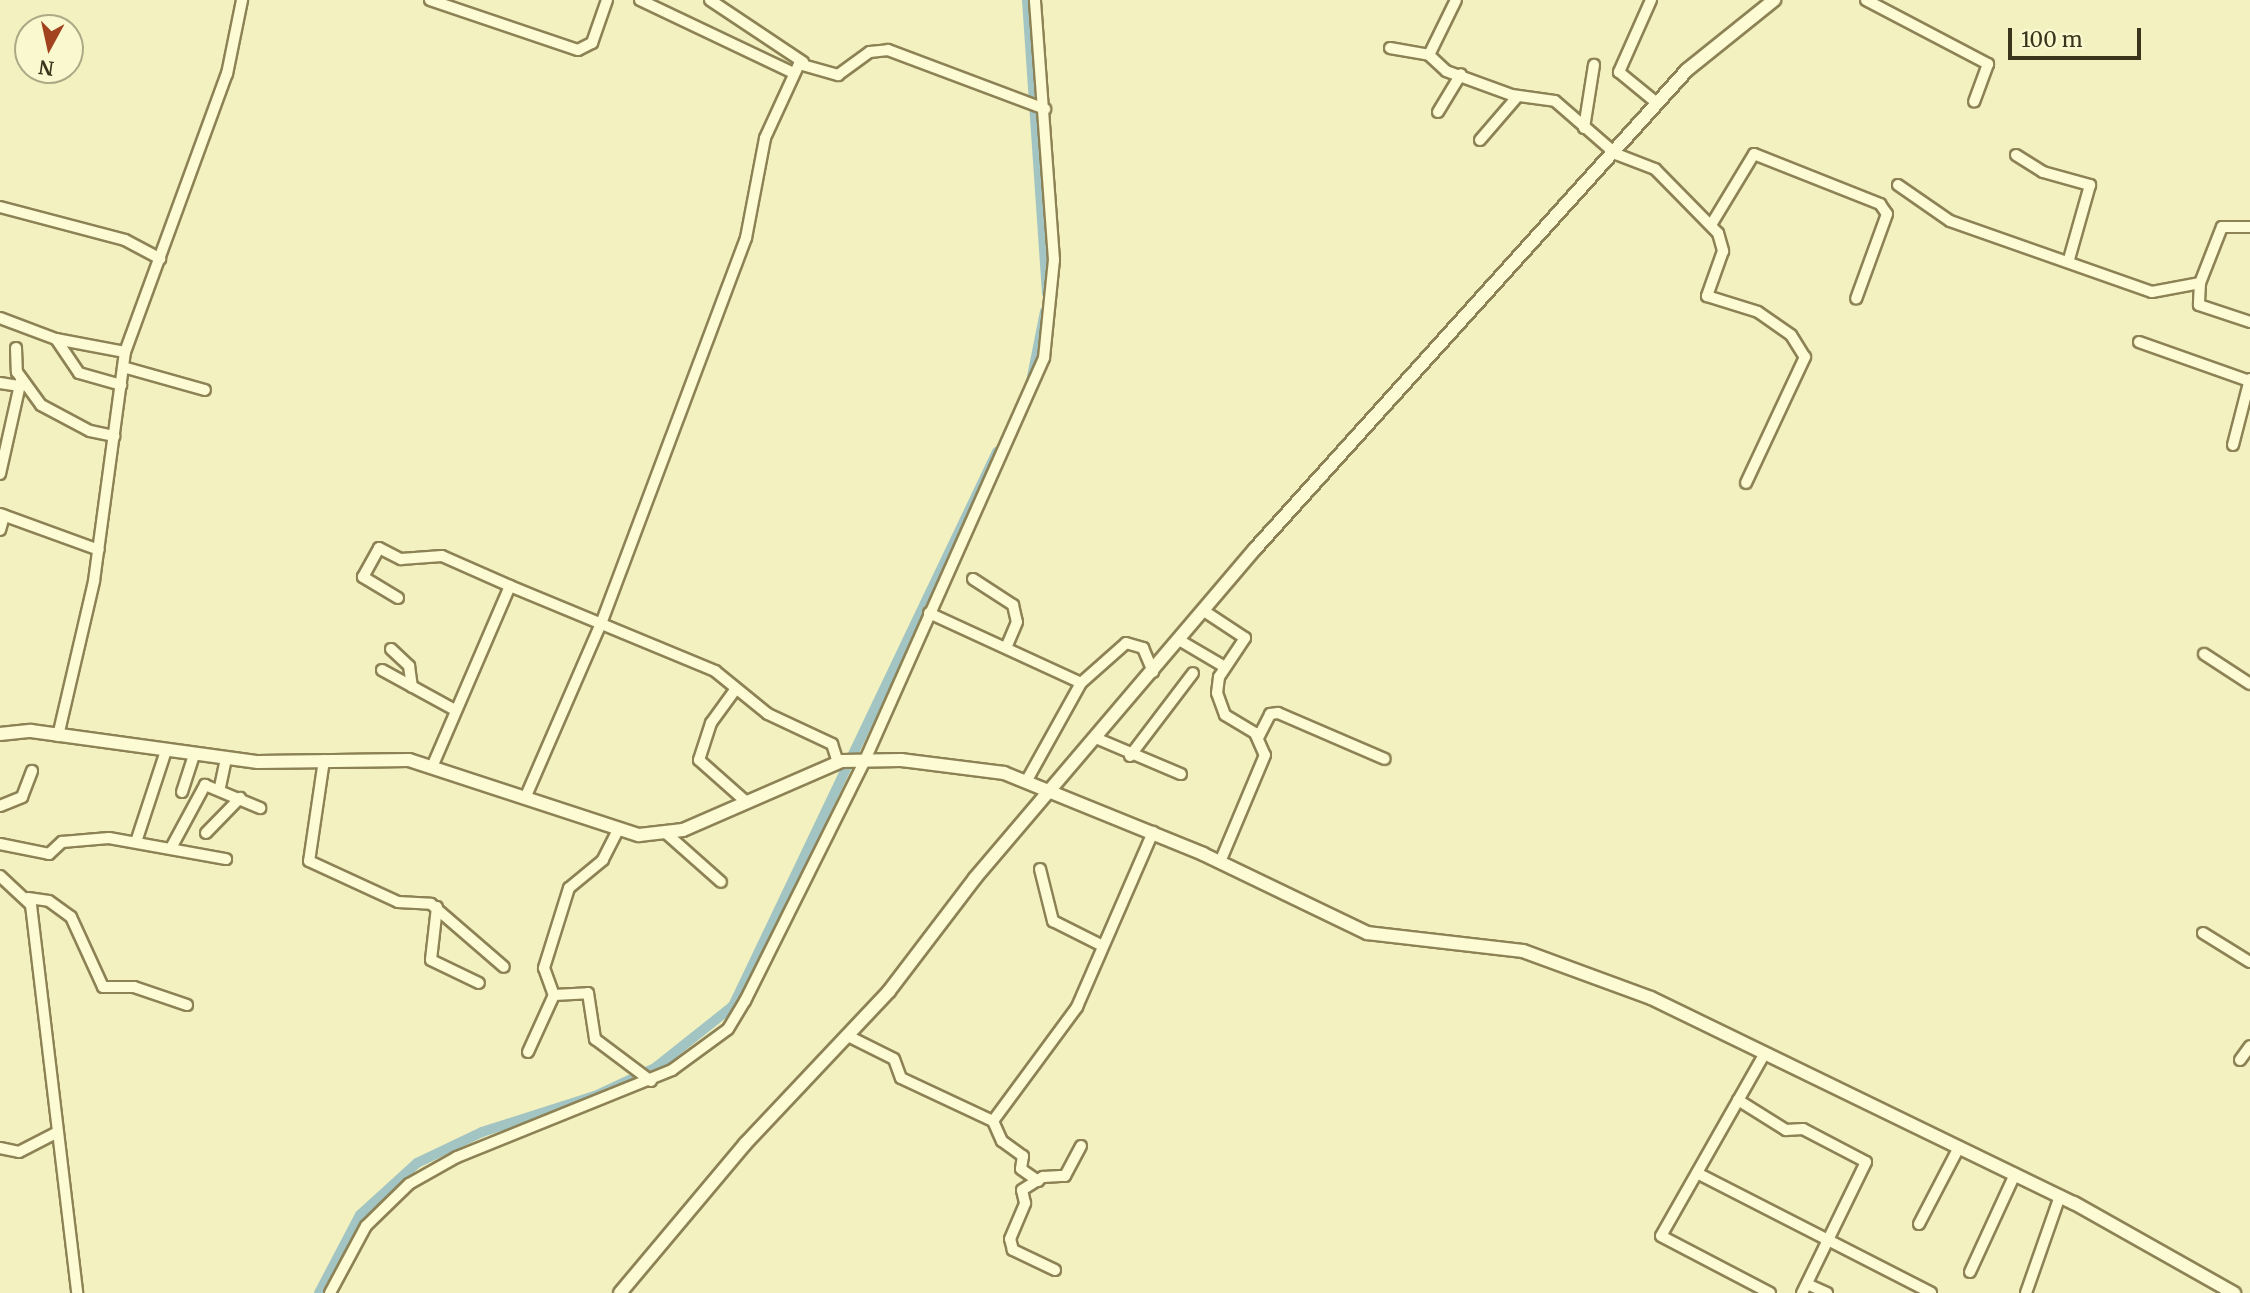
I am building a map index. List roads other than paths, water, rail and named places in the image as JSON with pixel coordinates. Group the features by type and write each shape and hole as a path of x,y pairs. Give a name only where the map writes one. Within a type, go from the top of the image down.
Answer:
{"street":[{"path":"58,736 99,550 125,352 227,74 242,0"},
{"path":"430,0 578,50 592,43 607,0"},
{"path":"640,0 794,73"},
{"path":"710,0 803,62 838,75 870,52 888,50 1021,105 1043,108"},
{"path":"330,1293 366,1226 409,1184 457,1157 649,1080 701,1051 733,1021 861,761 1044,358 1054,260 1035,0"},
{"path":"1429,55 1456,0"},
{"path":"1650,0 1619,72 1658,104"},
{"path":"620,1293 745,1144 848,1036 1296,504 1616,154 1695,63 1774,0"},
{"path":"1866,0 1988,64 1974,103"},
{"path":"1390,48 1429,55 1446,71 1518,96 1555,101 1616,154 1655,169 1711,225 1723,251 1707,296 1758,312 1791,335 1805,357 1746,484"},
{"path":"526,796 603,621 746,238 760,154 794,73 803,62"},
{"path":"1584,128 1594,65"},
{"path":"1438,112 1461,74"},
{"path":"1480,140 1518,96"},
{"path":"1711,225 1754,154 1880,204 1887,214 1856,299"},
{"path":"2016,155 2043,172 2090,186 2069,259"},
{"path":"1898,185 1950,221 2069,259 2152,292 2200,283"},
{"path":"0,208 125,240 160,259"},
{"path":"2250,227 2222,227 2200,283 2199,305 2250,322"},
{"path":"0,318 56,339 125,352"},
{"path":"56,339 79,373 121,385"},
{"path":"2139,342 2250,380 2233,446"},
{"path":"0,474 20,383 16,348"},
{"path":"123,367 205,390"},
{"path":"0,383 20,383 47,410 114,436"},
{"path":"0,530 2,515 99,550"},
{"path":"398,598 363,577 379,548 401,559 442,556 510,586 603,621 715,671 768,714 832,744 840,762"},
{"path":"974,579 1002,592 1017,611 1007,645"},
{"path":"433,765 510,586"},
{"path":"1204,611 1245,638 1217,682 1222,710 1258,738 1264,758 1220,862"},
{"path":"929,613 1007,645 1081,683"},
{"path":"1179,640 1225,667"},
{"path":"1027,780 1081,683 1126,643 1143,648 1153,672"},
{"path":"391,649 409,666 412,687"},
{"path":"2204,654 2250,684"},
{"path":"382,670 455,710"},
{"path":"1130,756 1193,673"},
{"path":"736,690 711,723 699,760 744,800"},
{"path":"1258,738 1270,714 1278,713 1385,760"},
{"path":"0,734 58,736 226,758 324,760 385,756 433,765 618,830 667,835 744,800 840,762 955,765 1027,780 1220,862 1367,933 1523,951 1651,998 2060,1196 2234,1293"},
{"path":"1098,739 1130,756 1181,774"},
{"path":"136,842 166,751"},
{"path":"181,792 194,755"},
{"path":"220,786 226,758"},
{"path":"324,760 309,861 398,902 437,907 504,967"},
{"path":"0,806 22,797 32,771"},
{"path":"171,848 177,829 194,815 203,787 220,786 260,808"},
{"path":"206,833 240,798"},
{"path":"528,1052 554,995 544,968 553,927 573,882 603,860 618,830"},
{"path":"993,1122 1077,1007 1101,944 1153,832"},
{"path":"667,835 721,882"},
{"path":"0,844 49,854 78,839 136,842 226,859"},
{"path":"1040,869 1053,920 1101,944"},
{"path":"0,876 28,898 49,901 71,917 103,987 134,987 187,1005"},
{"path":"28,898 77,1293"},
{"path":"437,907 431,960 479,983"},
{"path":"2203,933 2250,962"},
{"path":"554,995 588,993 595,1039 632,1063 649,1080"},
{"path":"848,1036 894,1059 901,1078 993,1122 1002,1141 1023,1156 1021,1169 1038,1181"},
{"path":"2240,1060 2250,1046"},
{"path":"1765,1053 1661,1236 1770,1293"},
{"path":"1738,1101 1786,1130 1803,1129 1866,1162 1804,1289 1827,1293"},
{"path":"0,1148 19,1152 56,1133"},
{"path":"1055,1269 1010,1244 1026,1203 1022,1190 1038,1181 1065,1177 1081,1146"},
{"path":"1919,1224 1959,1147"},
{"path":"1696,1173 1931,1293"},
{"path":"1970,1272 2015,1174"},
{"path":"2026,1293 2060,1196"}],"waterway":[{"path":"1027,0 1047,293"},
{"path":"1031,382 1045,311"},
{"path":"319,1293 360,1215 417,1163 482,1132 595,1096 655,1068 733,1006 997,452"}]}
